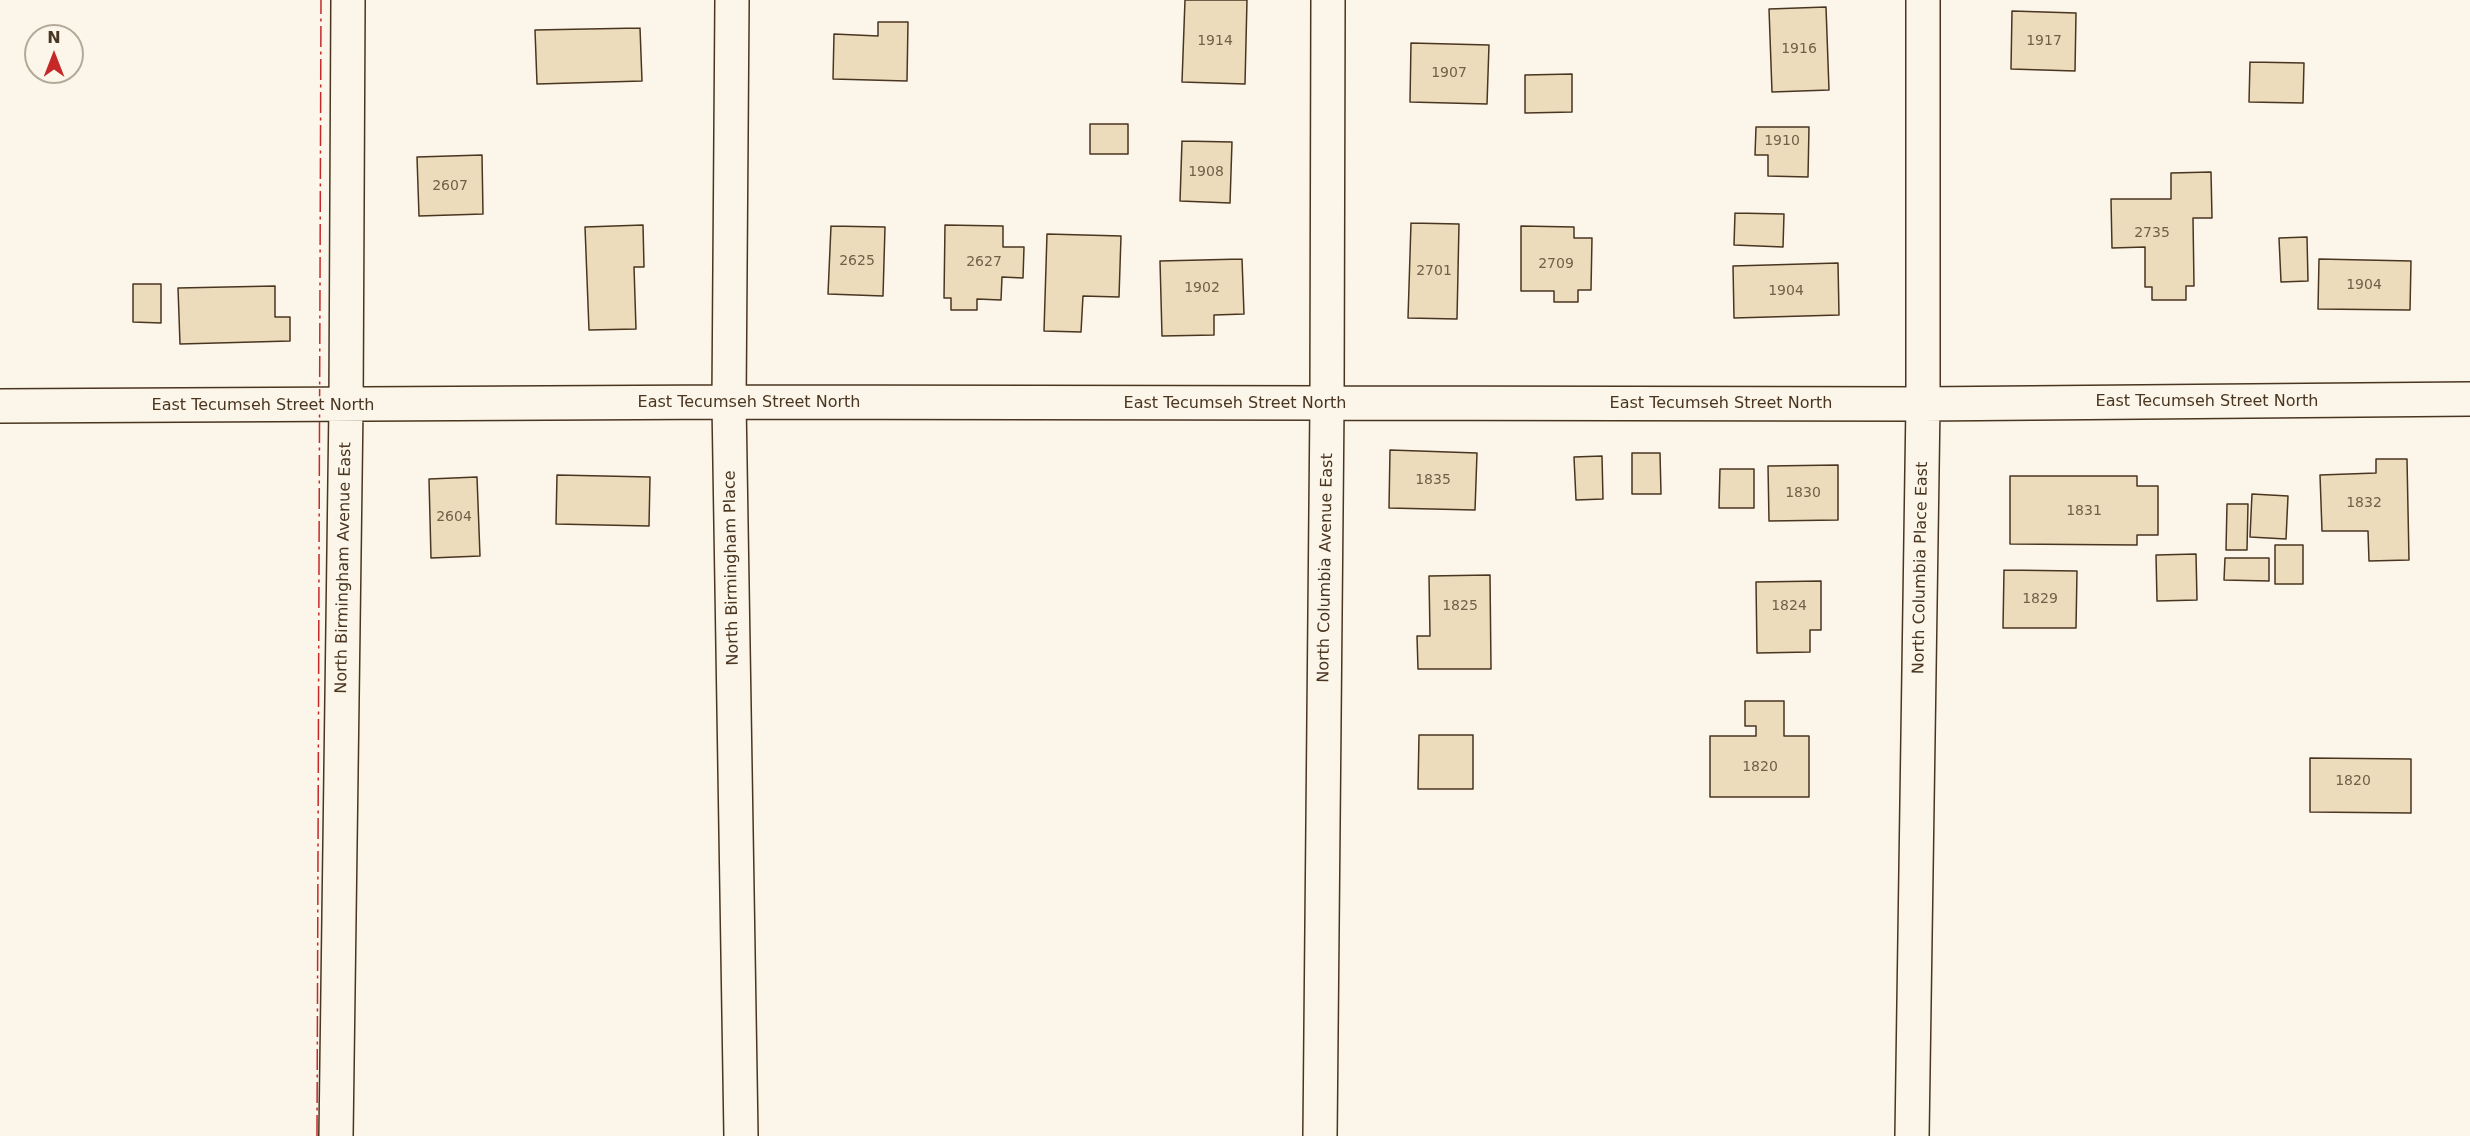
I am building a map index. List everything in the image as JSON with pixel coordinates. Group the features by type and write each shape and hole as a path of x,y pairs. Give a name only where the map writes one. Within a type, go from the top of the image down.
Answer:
{"street":[{"name":"North Birmingham Avenue East","path":"336,1136 346,406 348,0"},
{"name":"North Birmingham Place","path":"732,0 729,402 741,1136"},
{"name":"North Columbia Avenue East","path":"1320,1136 1327,405 1328,0"},
{"name":"North Columbia Place East","path":"1912,1136 1923,404 1923,0"},
{"name":"East Tecumseh Street North","path":"0,406 346,406 729,402 1327,405 1923,404 2470,399"}],"building":[{"path":"1185,0 1247,0 1245,84 1182,82"},
{"path":"1826,7 1829,90 1772,92 1769,9"},
{"path":"2012,11 2076,13 2075,71 2011,69"},
{"path":"878,22 908,22 907,81 833,79 834,34 878,36"},
{"path":"640,28 642,81 537,84 535,30"},
{"path":"1411,43 1489,45 1487,104 1410,102"},
{"path":"2250,62 2304,63 2303,103 2249,102"},
{"path":"1572,74 1572,112 1525,113 1525,75"},
{"path":"1090,124 1128,124 1128,154 1090,154"},
{"path":"1756,127 1809,127 1808,177 1768,176 1768,155 1755,155"},
{"path":"1182,141 1232,142 1230,203 1180,201"},
{"path":"482,155 483,214 419,216 417,157"},
{"path":"2211,172 2212,218 2193,218 2194,286 2186,286 2186,300 2152,300 2152,287 2145,287 2145,247 2112,248 2111,199 2171,199 2171,173"},
{"path":"1735,213 1784,214 1783,247 1734,245"},
{"path":"1411,223 1459,224 1457,319 1408,318"},
{"path":"643,225 644,267 634,267 636,329 589,330 585,227"},
{"path":"945,225 1003,226 1003,247 1024,247 1023,278 1002,277 1001,300 977,299 977,310 951,310 951,298 944,298"},
{"path":"831,226 885,227 883,296 828,294"},
{"path":"1521,226 1574,227 1574,238 1592,238 1591,290 1578,290 1578,302 1554,302 1554,291 1521,291"},
{"path":"1047,234 1121,236 1119,297 1083,296 1081,332 1044,331"},
{"path":"2307,237 2308,281 2281,282 2279,238"},
{"path":"1242,259 1244,314 1214,315 1214,335 1162,336 1160,261"},
{"path":"2319,259 2411,261 2410,310 2318,309"},
{"path":"1838,263 1839,315 1734,318 1733,266"},
{"path":"133,284 161,284 161,323 133,322"},
{"path":"275,286 275,317 290,317 290,341 180,344 178,288"},
{"path":"1390,450 1477,453 1475,510 1389,508"},
{"path":"1632,453 1660,453 1661,494 1632,494"},
{"path":"1602,456 1603,499 1576,500 1574,457"},
{"path":"2376,459 2407,459 2409,560 2369,561 2368,531 2322,531 2320,475 2376,473"},
{"path":"1838,465 1838,520 1769,521 1768,466"},
{"path":"1720,469 1754,469 1754,508 1719,508"},
{"path":"557,475 650,477 649,526 556,524"},
{"path":"2010,476 2137,476 2137,486 2158,486 2158,535 2137,535 2137,545 2010,544"},
{"path":"477,477 480,556 431,558 429,479"},
{"path":"2252,494 2288,496 2286,539 2250,537"},
{"path":"2227,504 2248,504 2247,550 2226,550"},
{"path":"2275,545 2303,545 2303,584 2275,584"},
{"path":"2196,554 2197,600 2157,601 2156,555"},
{"path":"2225,558 2269,558 2269,581 2224,580"},
{"path":"2004,570 2077,571 2076,628 2003,628"},
{"path":"1490,575 1491,669 1418,669 1417,636 1430,636 1429,576"},
{"path":"1821,581 1821,630 1810,630 1810,652 1757,653 1756,582"},
{"path":"1745,701 1784,701 1784,736 1809,736 1809,797 1710,797 1710,736 1756,736 1756,726 1745,726"},
{"path":"1419,735 1473,735 1473,789 1418,789"},
{"path":"2310,758 2411,759 2411,813 2310,812"}],"power":[{"path":"317,1136 321,0"}]}
